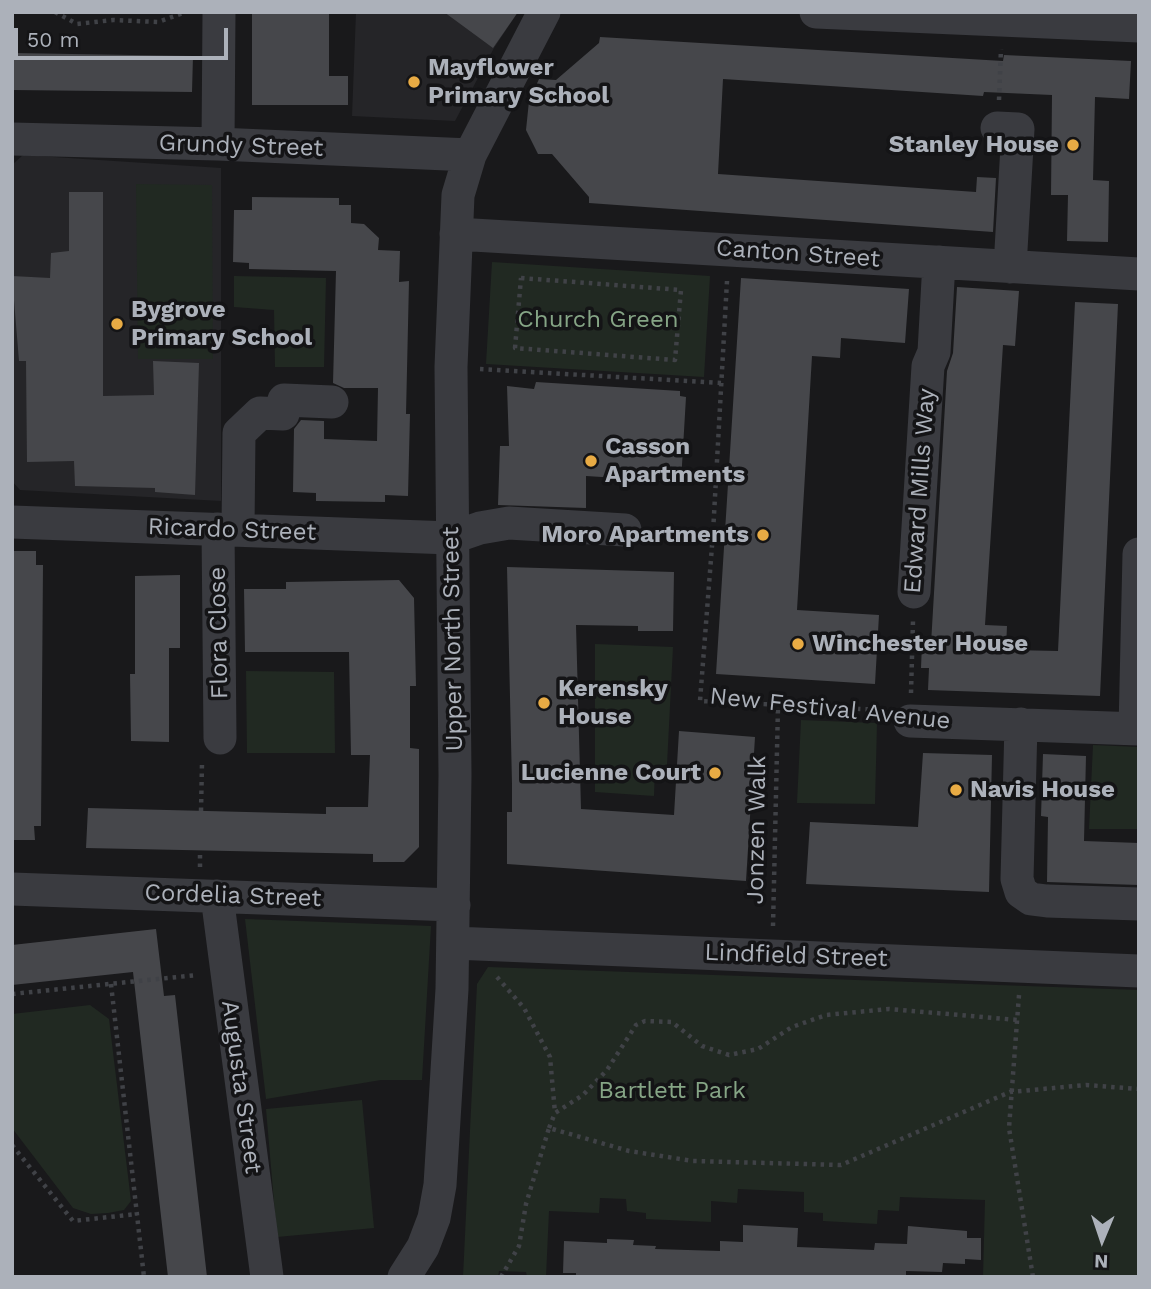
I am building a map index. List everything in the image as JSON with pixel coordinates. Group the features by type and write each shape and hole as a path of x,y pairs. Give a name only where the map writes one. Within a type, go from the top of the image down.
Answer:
{"street":[{"path":"218,144 219,12"},
{"name":"Upper North Street","path":"404,1277 423,1247 434,1217 440,1185 453,952 450,367 458,195 470,155 544,12"},
{"path":"816,12 1139,26"},
{"path":"997,128 1018,129 1010,267"},
{"name":"Grundy Street","path":"12,139 218,144 470,155"},
{"name":"Canton Street","path":"456,234 1139,274"},
{"name":"Edward Mills Way","path":"914,592 928,366 934,352 939,262"},
{"name":"Flora Close","path":"220,738 228,529 239,433 260,413 283,414 284,400 332,402"},
{"name":"Ricardo Street","path":"12,522 451,538"},
{"path":"451,538 480,528 509,523 625,530"},
{"path":"1137,729 1139,554"},
{"name":"New Festival Avenue","path":"910,721 1137,729"},
{"path":"1021,724 1017,879 1021,892 1031,899 1047,901 1139,904"},
{"name":"Cordelia Street","path":"12,889 454,905"},
{"name":"Augusta Street","path":"217,896 267,1277"},
{"name":"Lindfield Street","path":"453,952 772,955 1139,971"}],"path":[{"path":"55,12 77,24 113,20 158,22 186,12"},
{"path":"997,128 1002,20"},
{"name":"New Festival Avenue","path":"729,249 713,533 700,701 890,710 910,721"},
{"path":"521,278 681,290 676,360 515,348 521,278"},
{"path":"450,367 721,383"},
{"path":"625,530 713,533"},
{"name":"Edward Mills Way","path":"910,721 914,592"},
{"name":"Jonzen Walk","path":"772,955 778,706"},
{"path":"201,811 202,738 220,738"},
{"path":"453,952 488,967 524,1008 551,1057 555,1113 526,1204 519,1246 501,1277"},
{"path":"1019,967 1018,1020 1009,1128 1033,1277"},
{"path":"12,994 226,972"},
{"path":"111,984 144,1277"},
{"path":"555,1113 583,1095 607,1070 636,1025 645,1021 672,1022 702,1046 729,1055 758,1049 792,1027 826,1015 889,1009 1018,1020"},
{"path":"550,1128 629,1151 692,1161 841,1165 1010,1093 1086,1085 1139,1089"},
{"path":"12,1145 73,1221 137,1214"}],"shaded area":[{"name":"Mayflower Primary School","path":"356,12 518,12 494,48 455,121 352,116"},
{"name":"Bygrove Primary School","path":"23,155 221,168 221,501 20,490 12,481 12,165"}],"green space":[{"path":"136,184 212,185 213,359 138,359"},
{"name":"Church Green","path":"492,262 710,276 704,377 486,364"},
{"path":"234,276 326,278 324,367 275,367 274,310 234,307"},
{"path":"595,644 673,647 667,765 655,765 654,796 595,792"},
{"path":"246,671 334,672 335,753 247,753"},
{"path":"801,720 877,723 875,804 797,803"},
{"path":"1093,745 1139,747 1139,829 1089,829"},
{"path":"245,919 431,926 422,1080 381,1080 266,1099"},
{"name":"Bartlett Park","path":"488,967 1139,990 1139,1277 983,1277 985,1200 900,1197 899,1211 878,1210 877,1224 823,1221 823,1213 804,1212 804,1192 738,1189 737,1203 711,1201 711,1222 646,1219 646,1213 627,1211 626,1199 600,1198 599,1213 549,1211 546,1277 527,1277 526,1272 499,1271 498,1277 463,1277 477,984"},
{"path":"90,1005 109,1019 131,1201 124,1210 91,1214 73,1208 12,1128 12,1014"},
{"path":"362,1100 374,1228 277,1237 266,1109"}],"building":[{"path":"252,12 329,12 329,76 348,76 348,105 252,105"},
{"path":"444,12 518,12 493,48"},
{"path":"600,37 1003,61 1004,55 1131,61 1129,99 1095,97 1093,180 1109,181 1108,242 1067,241 1068,195 1051,195 1052,95 984,92 983,96 723,79 718,174 976,192 977,177 996,178 993,232 589,203 589,197 552,154 538,154 526,130 529,101 539,79 556,80 599,43"},
{"path":"12,53 193,56 192,92 12,90"},
{"path":"69,192 103,192 103,396 154,395 153,361 199,363 195,495 155,492 155,488 75,486 74,461 27,462 26,361 19,361 12,276 50,278 51,253 69,251"},
{"path":"252,197 339,198 339,205 351,205 351,223 364,224 379,238 378,250 400,251 399,282 409,281 406,414 410,414 408,496 385,495 385,502 316,501 316,493 293,492 294,429 301,420 324,421 324,439 377,441 378,388 344,388 333,383 336,271 249,269 249,263 233,262 234,210 252,210"},
{"path":"741,278 909,289 905,343 841,338 840,358 812,356 797,610 879,615 875,684 716,674"},
{"path":"957,287 1019,291 1015,346 1003,345 985,625 1007,626 1006,649 1010,650 1058,651 1075,302 1118,304 1100,696 928,690 929,668 921,668 922,643 931,644 947,371 953,353"},
{"name":"Casson Apartments","path":"536,382 680,391 680,396 686,397 681,482 586,476 586,508 498,505 500,446 509,446 507,386 534,389"},
{"path":"12,551 36,551 36,565 43,565 41,826 34,826 35,840 12,840"},
{"path":"507,567 674,572 673,631 638,631 638,626 576,625 581,809 674,815 679,731 755,737 746,881 507,864 507,812 512,812 512,784"},
{"path":"180,575 180,648 169,648 169,742 131,741 130,674 135,674 135,576"},
{"path":"399,580 414,598 416,686 410,686 410,748 419,749 419,847 404,862 373,862 373,854 86,848 88,808 326,814 326,807 368,807 370,755 351,755 349,652 245,652 244,589 286,589 286,582"},
{"name":"Navis House","path":"923,753 992,755 989,892 806,884 810,822 918,827"},
{"path":"1043,754 1086,756 1084,841 1139,843 1139,885 1047,882 1048,817 1041,816"},
{"path":"156,929 164,996 175,995 207,1277 168,1277 133,972 12,985 12,945"},
{"path":"743,1225 798,1228 797,1247 874,1250 875,1243 907,1244 908,1226 967,1231 967,1238 981,1238 981,1260 965,1259 965,1264 943,1263 942,1272 906,1271 906,1277 576,1277 576,1273 563,1273 564,1241 607,1243 607,1239 634,1240 633,1245 656,1246 655,1249 720,1251 720,1241 743,1242"}],"place":[{"name":"Mayflower Primary School","path":"414,82"},
{"name":"Stanley House","path":"1073,145"},
{"name":"Bygrove Primary School","path":"117,324"},
{"name":"Casson Apartments","path":"591,461"},
{"name":"Moro Apartments","path":"763,535"},
{"name":"Winchester House","path":"798,644"},
{"name":"Kerensky House","path":"544,703"},
{"name":"Lucienne Court","path":"715,773"},
{"name":"Navis House","path":"956,790"}]}
